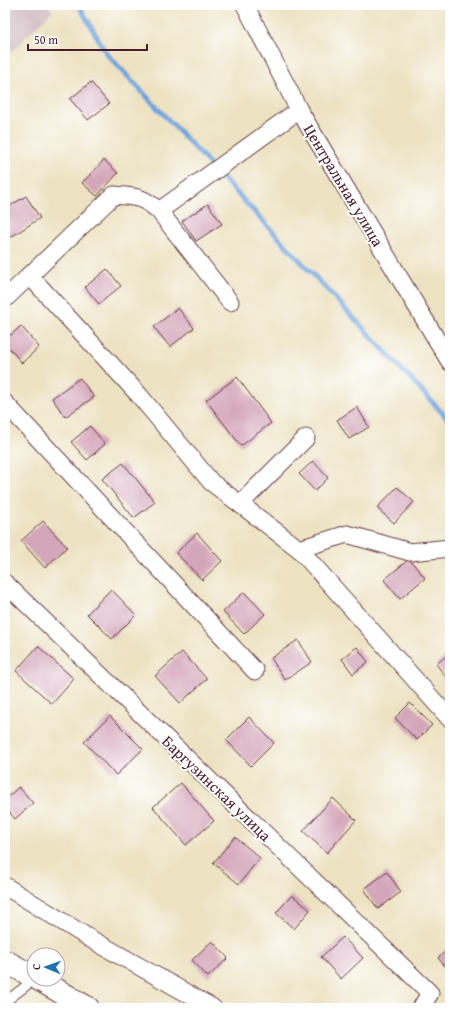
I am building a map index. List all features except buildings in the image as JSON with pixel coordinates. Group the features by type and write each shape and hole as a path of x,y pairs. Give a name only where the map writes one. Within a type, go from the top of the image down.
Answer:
{"main road":[{"path":"5,961 26,973"},
{"path":"52,987 88,1008"}],"street":[{"name":"Центральная улица","path":"245,5 299,110 450,362"},
{"path":"159,211 299,110"},
{"path":"5,299 114,196 136,197 148,201 159,211 230,302"},
{"path":"30,275 139,395 210,482 299,549 450,719"},
{"path":"5,403 255,671"},
{"path":"240,504 306,438"},
{"path":"299,549 347,534 410,552 450,548"},
{"name":"Баргузинская улица","path":"5,583 430,993 421,1008"},
{"path":"5,886 89,938 213,1008"}],"lane":[{"path":"5,1002 26,985"}],"shaded area":[{"path":"5,5 47,5 52,11 5,58"}],"waterway":[{"path":"79,5 106,53 450,421"}]}
